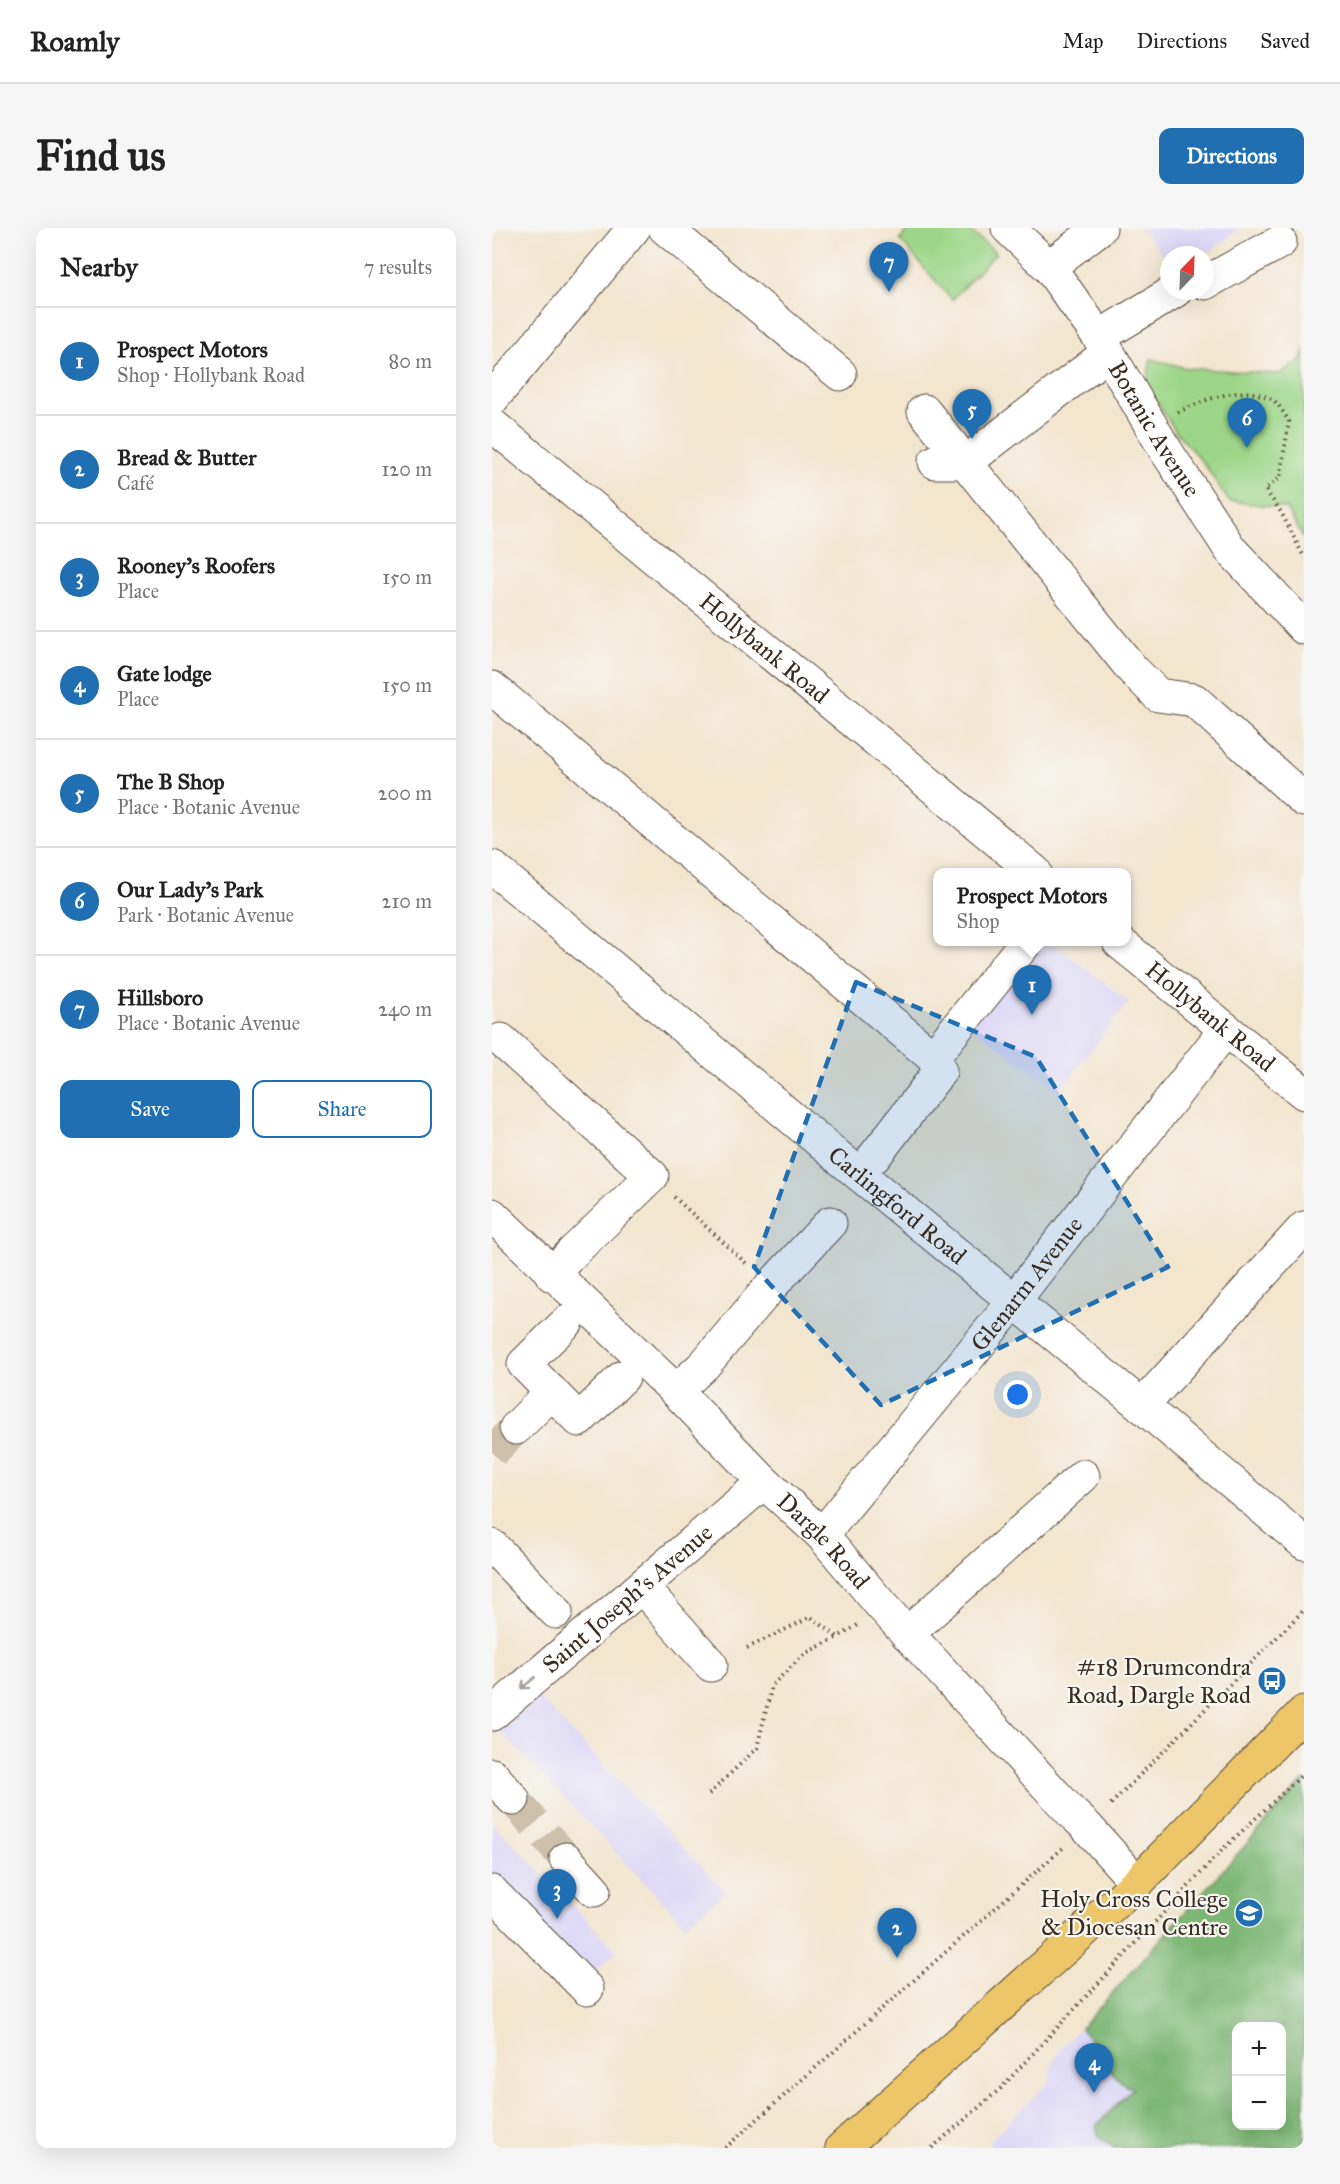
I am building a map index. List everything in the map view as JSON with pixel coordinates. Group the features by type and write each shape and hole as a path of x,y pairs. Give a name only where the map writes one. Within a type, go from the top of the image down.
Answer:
{"main road":[{"path":"842,2148 1137,1883 1304,1712"}],"street":[{"path":"492,399 634,228"},
{"path":"665,228 840,374"},
{"name":"Botanic Avenue","path":"1008,228 1049,267 1104,345 1163,446 1230,549 1304,628"},
{"path":"1049,267 1100,228"},
{"path":"1214,278 1280,242"},
{"path":"950,462 1163,300"},
{"path":"924,411 950,462 1132,669 1158,695 1194,700 1304,800"},
{"name":"Hollybank Road","path":"492,425 1029,868"},
{"path":"492,688 933,1057 940,1071 874,1157"},
{"name":"Carlingford Road","path":"492,867 1304,1543"},
{"path":"933,1057 1023,946"},
{"name":"Hollybank Road","path":"1124,946 1304,1093"},
{"name":"Glenarm Avenue","path":"822,1535 1014,1300 1226,1029"},
{"path":"501,1040 652,1176 552,1275"},
{"name":"Dargle Road","path":"492,1215 822,1535 907,1634 1137,1883"},
{"path":"676,1391 704,1365 771,1286 830,1223"},
{"path":"1142,1406 1304,1228"},
{"path":"567,1322 524,1364 579,1420 623,1377"},
{"path":"516,1428 552,1392"},
{"path":"907,1634 1083,1476"},
{"name":"Saint Joseph's Avenue","path":"492,1714 765,1482"},
{"path":"492,1546 556,1612"},
{"path":"642,1587 711,1665"},
{"path":"566,1859 594,1890"},
{"path":"492,1892 587,1989"}],"path":[{"path":"1175,413 1208,398 1234,393 1253,394 1272,399 1288,421 1280,478 1265,489 1281,512 1304,556"},
{"path":"652,1176 771,1286"},
{"path":"725,2148 1087,1827 1304,1610"},
{"path":"747,1648 811,1617 838,1637"},
{"path":"709,1794 757,1748 771,1684 806,1653 861,1623"},
{"path":"932,2148 1000,2088 1224,1848 1304,1773"}],"highlighted area":[{"path":"856,982 1036,1057 1168,1267 881,1405 754,1267"}],"shaded area":[{"path":"1140,228 1240,228 1214,249 1214,246 1160,246 1160,251"},
{"path":"1028,946 1056,946 1129,1002 1059,1091 965,1022"},
{"path":"538,1697 726,1892 685,1925 499,1730"},
{"name":"Holy Cross College & Diocesan Centre","path":"1304,1799 1304,2148 994,2148 988,2142 1050,2081 1051,2066 1060,2049"},
{"path":"492,1822 617,1951 592,1975 492,1877"}],"green space":[{"path":"909,228 967,228 996,253 952,300 900,240"},
{"path":"1304,348 1304,539 1286,508 1229,501 1204,464 1177,433 1146,385 1151,359 1187,368 1279,374 1301,360"},
{"name":"Holy Cross College & Diocesan Centre","path":"1304,1780 1304,2148 1114,2148 1099,2137 1096,2126 1133,2088 1126,2086 1101,2062 1096,2048 1081,2028"}],"tunnel":[{"path":"492,1452 516,1428"},
{"path":"513,1799 566,1859"}],"place":[{"name":"Hillsboro","path":"889,292"},
{"name":"The B Shop","path":"972,439"},
{"name":"Our Lady's Park","path":"1247,448"},
{"name":"Prospect Motors","path":"1032,1015"},
{"name":"#18 Drumcondra Road, Dargle Road","path":"1272,1681"},
{"name":"Holy Cross College & Diocesan Centre","path":"1249,1913"},
{"name":"Rooney's Roofers","path":"557,1919"},
{"name":"Bread & Butter","path":"897,1958"},
{"name":"Gate lodge","path":"1094,2093"}]}
